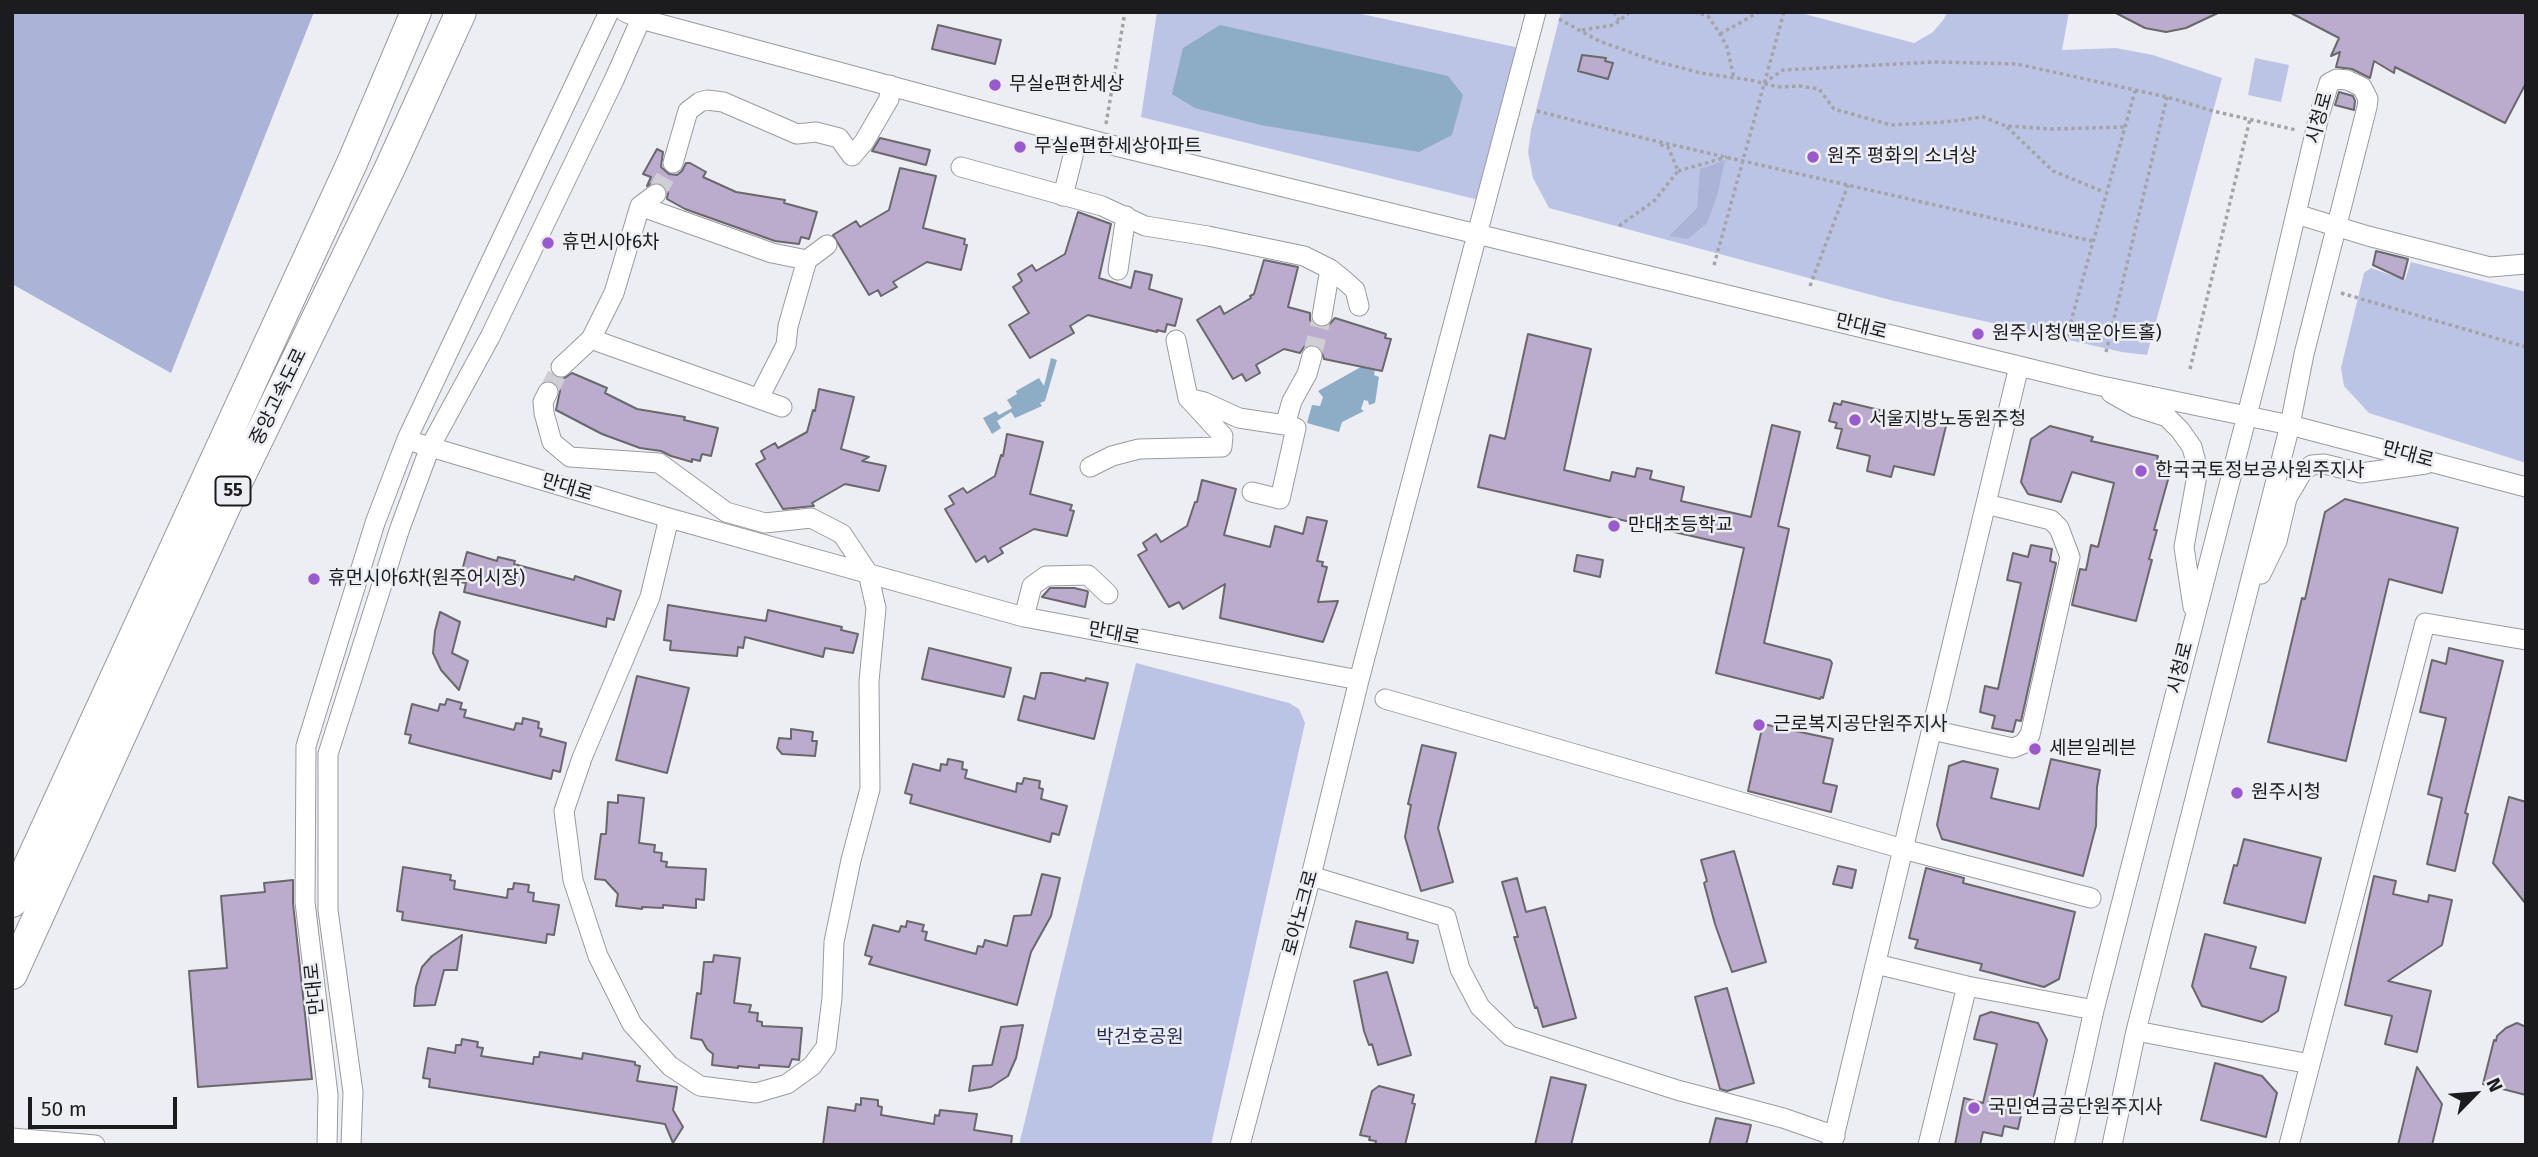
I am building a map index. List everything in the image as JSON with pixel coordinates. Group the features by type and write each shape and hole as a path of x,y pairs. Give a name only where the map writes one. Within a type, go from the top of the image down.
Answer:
{"highway":[{"name":"중앙고속도로","path":"12,902 347,175 416,12"},
{"name":"중앙고속도로","path":"12,974 225,507 389,170 461,12"}],"street":[{"name":"만대로","path":"327,1145 328,1095 305,902 306,746 375,523 407,439 609,12"},
{"path":"1359,680 1536,12"},
{"name":"만대로","path":"351,1145 353,1092 328,910 328,754 400,528 430,447 490,337 614,80 636,14 1103,143 2097,385 2246,414 2526,487"},
{"name":"시청로","path":"2064,1145 2094,1010 2265,345 2319,116 2329,83 2337,79 2347,80 2362,87 2368,99 2367,107 2336,226 2290,425 2136,1031 2112,1145"},
{"path":"673,163 688,111 707,100 723,102 797,134 816,132 839,138 852,156 864,142 889,99 890,85"},
{"path":"1063,196 1078,135"},
{"path":"961,167 1102,205 1145,226 1304,256 1330,269 1354,290 1359,306"},
{"path":"561,367 592,340 614,293 640,206 656,194"},
{"path":"640,206 772,253 807,260"},
{"path":"2296,214 2490,267 2526,264"},
{"path":"1118,270 1126,216"},
{"path":"759,398 786,345 788,326 807,260 827,245"},
{"path":"1322,316 1330,269"},
{"path":"592,340 782,407"},
{"path":"1090,467 1112,456 1139,449 1222,447 1223,436 1188,398 1176,340"},
{"path":"1285,425 1292,401 1307,374 1312,356"},
{"path":"1311,876 1446,918 1460,969 1475,998 1480,1007 1510,1036 1677,1090 1783,1118 1834,1140 2019,366"},
{"path":"2097,385 2136,407 2167,417 2192,447 2198,470 2184,547 2194,615"},
{"path":"548,392 543,402 552,442 570,457 659,463 726,512 765,523 811,518 842,534 868,573 876,608 869,681 870,789 851,860 834,942 827,1047 812,1066 787,1084 756,1093 700,1086 670,1066 632,1024 605,971 573,880 564,811 582,758 650,597 669,518"},
{"path":"1188,398 1204,402 1239,418 1296,428 1280,499 1252,492"},
{"path":"407,439 430,447"},
{"name":"만대로","path":"430,447 669,518 1024,617 1359,680"},
{"path":"2241,615 2277,541 2287,498 2303,471 2312,465 2324,464 2361,473 2437,463"},
{"path":"1932,730 2013,748 2023,744 2030,735 2070,557 2059,528 2051,520 1986,503"},
{"path":"1024,617 1032,586 1046,576 1088,575 1108,594"},
{"path":"2289,1145 2425,623 2526,640"},
{"name":"로아노크로","path":"1240,1145 1359,680"},
{"path":"1385,699 1903,849 2091,898"},
{"path":"1875,964 1967,986 2094,1010"},
{"path":"1928,1145 1967,986"},
{"path":"2136,1031 2310,1065"},
{"path":"13,1142 95,1145"}],"path":[{"path":"1103,143 1125,12"},
{"path":"1614,12 1619,20"},
{"path":"1580,31 1614,25 1630,12"},
{"path":"1695,12 1709,16 1720,34 1727,47 1734,78"},
{"path":"1720,34 1759,12"},
{"path":"1714,265 1784,12"},
{"path":"1559,19 1599,41 1655,61 1701,73 1778,87 1819,89 1834,109 1892,125 1983,117 2006,126 2052,129 2124,127"},
{"path":"1764,83 1783,70 1934,62 2017,64 2304,131"},
{"path":"2065,343 2135,90"},
{"path":"2106,352 2167,97"},
{"path":"1537,111 1647,139 2092,241"},
{"path":"2190,369 2250,119"},
{"path":"2006,126 2053,170 2105,192"},
{"path":"1647,139 1668,147 1678,171"},
{"path":"1619,226 1654,201 1678,171 1728,157"},
{"path":"1810,286 1848,185"},
{"path":"2341,293 2526,347"}],"green space":[{"path":"1157,12 1352,12 1520,48 1487,202 1141,117"},
{"path":"1561,12 1797,12 1914,43 1933,32 1947,12 2069,12 2062,50 2116,48 2153,55 2222,78 2147,355 2122,352 1894,301 1549,208 1533,178 1528,152 1531,130"},
{"path":"2255,58 2289,65 2281,102 2248,95"},
{"path":"2411,262 2526,292 2526,463 2369,413 2344,386 2341,368 2364,273 2371,268 2405,280"},
{"name":"박건호공원","path":"1136,663 1289,703 1299,709 1305,723 1211,1145 1019,1145"}],"shaded area":[{"path":"12,12 314,12 171,373 12,284"},
{"path":"1220,25 1448,76 1463,95 1452,135 1419,152 1261,125 1195,108 1172,94 1183,48"},
{"path":"1725,160 1717,196 1707,223 1688,239 1669,236 1697,208 1700,169"},
{"path":"1051,358 1057,360 1045,401 1040,403 1042,406 1015,418 1011,412 997,421 1001,428 992,434 983,418 996,411 999,415 1012,408 1007,400 1017,394 1016,391 1039,378 1044,386"},
{"path":"1377,358 1374,375 1379,377 1375,403 1369,405 1368,401 1364,400 1361,409 1364,411 1342,422 1339,432 1307,423 1312,405 1320,406 1323,397 1318,391"}],"building":[{"path":"2114,12 2220,12 2186,28 2166,32 2145,28"},
{"path":"2289,12 2526,12 2526,83 2505,123 2395,67 2394,73 2374,61 2370,78 2352,69 2336,67 2340,52 2331,56 2339,38"},
{"path":"938,25 1001,40 995,64 932,49"},
{"path":"1582,55 1606,58 1605,61 1613,63 1608,79 1578,71"},
{"path":"2339,92 2353,96 2354,110 2335,105"},
{"path":"880,138 930,150 926,165 872,151"},
{"path":"657,149 663,152 661,167 669,174 677,175 686,163 690,163 706,172 703,177 736,192 785,200 784,203 817,212 809,239 801,237 799,244 775,241 685,209 667,199 665,186 655,182 647,186 651,177 643,174"},
{"path":"900,168 936,176 923,228 965,239 964,244 967,245 961,270 927,262 893,282 897,287 881,296 878,290 869,295 833,235 856,221 860,227 889,210"},
{"path":"1078,212 1111,224 1099,278 1131,288 1135,271 1152,275 1149,289 1182,299 1175,326 1167,324 1165,332 1157,332 1088,315 1070,326 1074,333 1030,358 1009,325 1029,313 1013,287 1022,281 1018,274 1032,265 1036,271 1065,254"},
{"path":"2376,251 2408,259 2403,279 2373,265"},
{"path":"1264,260 1298,267 1288,307 1310,313 1310,320 1315,326 1327,327 1335,318 1386,334 1385,338 1391,339 1382,371 1324,359 1320,347 1310,344 1300,353 1284,349 1256,365 1260,373 1246,381 1242,374 1233,379 1197,320 1220,306 1224,314 1251,298"},
{"path":"1528,334 1591,349 1564,470 1610,481 1612,472 1635,477 1637,468 1652,471 1650,479 1684,487 1681,501 1751,517 1772,425 1800,432 1778,526 1789,529 1764,643 1830,660 1832,663 1823,698 1716,673 1744,548 1478,487 1490,435 1505,439"},
{"path":"572,373 607,388 605,393 637,409 685,417 684,420 718,428 711,456 702,454 700,461 692,459 692,462 661,451 640,448 602,434 556,410 560,391 558,385 550,380 552,376 563,379"},
{"path":"819,389 854,397 841,449 869,457 862,461 886,466 879,491 845,484 812,503 814,506 783,509 756,464 765,459 761,451 775,443 778,448 807,432"},
{"path":"1842,401 1946,426 1934,475 1894,466 1891,477 1867,471 1870,456 1837,448 1842,429 1835,428 1837,423 1829,421 1834,403 1841,405"},
{"path":"2050,426 2093,437 2091,441 2158,456 2157,460 2169,476 2154,530 2157,530 2149,559 2152,560 2136,621 2072,605 2080,569 2086,570 2091,545 2098,547 2114,483 2072,472 2061,502 2028,494 2021,482 2031,439"},
{"path":"1007,434 1043,442 1030,494 1072,505 1070,510 1074,511 1067,536 1034,529 1000,548 1003,553 988,562 985,556 976,562 945,509 954,504 949,496 963,488 967,493 995,476 1001,455 1003,456"},
{"path":"1202,480 1236,489 1224,535 1270,547 1275,526 1303,534 1307,517 1327,521 1317,561 1323,562 1322,566 1327,567 1318,602 1338,601 1323,642 1220,618 1225,584 1183,609 1179,602 1169,607 1138,555 1147,550 1143,543 1156,534 1161,542 1187,526"},
{"path":"2345,499 2458,528 2442,593 2389,579 2346,761 2268,742 2325,512"},
{"path":"2031,545 2052,549 2050,561 2056,563 2021,721 2016,720 2013,732 1992,728 1995,716 1980,712 1985,686 1998,689 2021,583 2007,580 2013,553 2028,557"},
{"path":"467,552 497,561 498,557 515,561 514,564 574,580 575,576 621,591 614,620 607,618 606,627 464,592 466,583 459,582"},
{"path":"1577,555 1603,560 1600,577 1574,571"},
{"path":"1050,588 1087,591 1085,607 1042,597"},
{"path":"668,605 766,621 768,610 842,627 841,630 858,634 853,653 825,648 823,657 745,637 743,648 738,647 737,656 670,650 671,641 664,640"},
{"path":"440,612 460,622 452,653 468,661 459,690 441,670 433,653"},
{"path":"929,648 1011,668 1004,697 922,679"},
{"path":"2449,648 2503,661 2465,813 2468,814 2455,871 2427,864 2442,798 2428,794 2446,718 2420,712 2432,660 2446,664"},
{"path":"1041,673 1108,683 1094,739 1018,720 1024,696 1035,699"},
{"path":"637,676 689,688 667,773 616,760"},
{"path":"447,699 462,703 460,709 466,710 464,717 514,730 516,723 522,724 523,718 539,722 538,728 542,729 540,736 566,743 560,772 553,770 551,779 409,743 411,735 405,734 412,704 438,711 440,704 445,705"},
{"path":"1763,724 1833,739 1823,783 1837,786 1831,812 1748,791"},
{"path":"791,729 813,732 812,741 817,741 815,756 782,754 777,748 779,738 791,739"},
{"path":"1422,745 1456,753 1438,828 1453,882 1421,891 1405,837 1411,805 1408,804"},
{"path":"948,759 963,762 962,769 967,770 965,778 1016,792 1017,783 1022,784 1024,778 1040,781 1039,788 1043,789 1041,799 1067,806 1059,835 1052,833 1050,842 910,803 912,795 905,793 913,764 940,771 941,764 947,765"},
{"path":"2051,759 2100,770 2096,826 2083,876 1942,839 1937,825 1949,766 1963,761 1998,769 1991,798 2039,809"},
{"path":"618,795 644,798 639,843 655,845 654,852 662,853 661,861 667,862 666,867 706,869 704,900 696,899 696,908 663,905 663,908 642,909 616,906 618,894 605,880 595,879 601,834 606,834 608,802 618,803"},
{"path":"2509,797 2526,802 2526,904 2493,863"},
{"path":"2244,839 2321,858 2305,923 2224,903"},
{"path":"1734,851 1766,962 1732,972 1715,924 1701,860"},
{"path":"1838,866 1856,870 1852,888 1833,884"},
{"path":"403,867 451,875 450,880 455,881 454,889 507,898 508,889 513,889 514,883 529,885 528,892 534,893 533,901 559,905 554,935 547,934 546,943 402,920 403,912 397,911"},
{"path":"1926,868 1964,878 1963,883 2075,912 2059,979 2044,987 1980,970 1982,964 1915,948 1918,940 1909,938"},
{"path":"1042,874 1060,878 1051,916 1031,952 1017,1005 869,964 872,957 865,955 873,925 899,932 901,926 906,927 907,921 924,925 922,931 927,932 925,940 976,954 978,946 983,947 985,940 1007,946 1014,916 1031,915"},
{"path":"2374,876 2396,881 2393,894 2428,902 2429,895 2452,900 2442,945 2388,981 2431,991 2417,1052 2385,1044 2392,1016 2345,1005"},
{"path":"1517,878 1526,912 1545,907 1576,1018 1543,1027 1514,937 1518,937 1502,882"},
{"path":"293,880 293,903 312,1079 198,1087 189,971 227,968 221,896 265,892 264,883"},
{"path":"1356,921 1408,933 1407,939 1418,941 1413,963 1350,947"},
{"path":"2205,934 2256,947 2250,968 2286,977 2278,1011 2262,1022 2202,1006 2192,986"},
{"path":"462,935 457,970 444,970 435,1005 414,1006 422,967 432,956"},
{"path":"714,955 740,958 734,1003 751,1005 749,1012 758,1013 757,1021 762,1022 762,1026 802,1028 799,1060 792,1059 789,1067 759,1065 759,1068 738,1068 712,1065 713,1054 702,1040 691,1038 697,993 701,994 704,962 713,962"},
{"path":"1387,972 1411,1055 1378,1065 1372,1044 1369,1045 1364,1031 1354,981"},
{"path":"1727,988 1754,1083 1727,1091 1720,1089 1695,997"},
{"path":"1991,1012 2038,1023 2047,1040 2031,1108 2023,1106 2018,1129 2004,1126 2002,1136 1983,1132 1980,1145 1955,1145 1964,1098 1983,1103 1997,1044 1974,1039 1980,1016"},
{"path":"2517,1023 2526,1027 2526,1095 2483,1084 2494,1040 2496,1041 2497,1036 2506,1028"},
{"path":"1023,1025 1016,1058 1008,1076 991,1087 969,1091 973,1066 992,1065 1001,1027"},
{"path":"462,1039 478,1042 477,1047 483,1048 481,1056 533,1064 534,1057 539,1057 540,1052 582,1059 583,1053 635,1062 635,1065 640,1066 637,1081 677,1087 673,1110 683,1127 673,1143 665,1124 429,1087 430,1079 423,1078 428,1048 455,1053 456,1045 461,1045"},
{"path":"2215,1063 2262,1076 2277,1093 2266,1137 2201,1120"},
{"path":"2417,1067 2442,1104 2432,1145 2398,1145"},
{"path":"1551,1077 1586,1085 1571,1145 1535,1145"},
{"path":"1379,1086 1414,1095 1412,1103 1415,1104 1405,1145 1375,1145 1376,1141 1369,1140 1370,1137 1360,1135 1372,1091"},
{"path":"861,1098 878,1100 878,1106 882,1107 881,1115 934,1124 935,1115 939,1116 940,1110 977,1114 974,1130 1012,1136 1011,1145 823,1145 828,1107 855,1111 856,1104 861,1105"},
{"path":"1716,1118 1751,1125 1746,1145 1709,1145"}],"tunnel":[{"path":"656,194 673,163"},
{"path":"1312,356 1322,316"},
{"path":"548,392 561,367"}],"place":[{"name":"무실e편한세상","path":"995,85"},
{"name":"무실e편한세상아파트","path":"1020,147"},
{"name":"원주 평화의 소녀상","path":"1813,157"},
{"name":"휴먼시아6차","path":"548,243"},
{"name":"원주시청(백운아트홀)","path":"1978,334"},
{"name":"서울지방노동원주청","path":"1855,420"},
{"name":"한국국토정보공사원주지사","path":"2141,471"},
{"name":"만대초등학교","path":"1614,526"},
{"name":"휴먼시아6차(원주어시장)","path":"314,579"},
{"name":"근로복지공단원주지사","path":"1759,725"},
{"name":"세븐일레븐","path":"2035,749"},
{"name":"원주시청","path":"2237,793"},
{"name":"국민연금공단원주지사","path":"1974,1108"}]}
